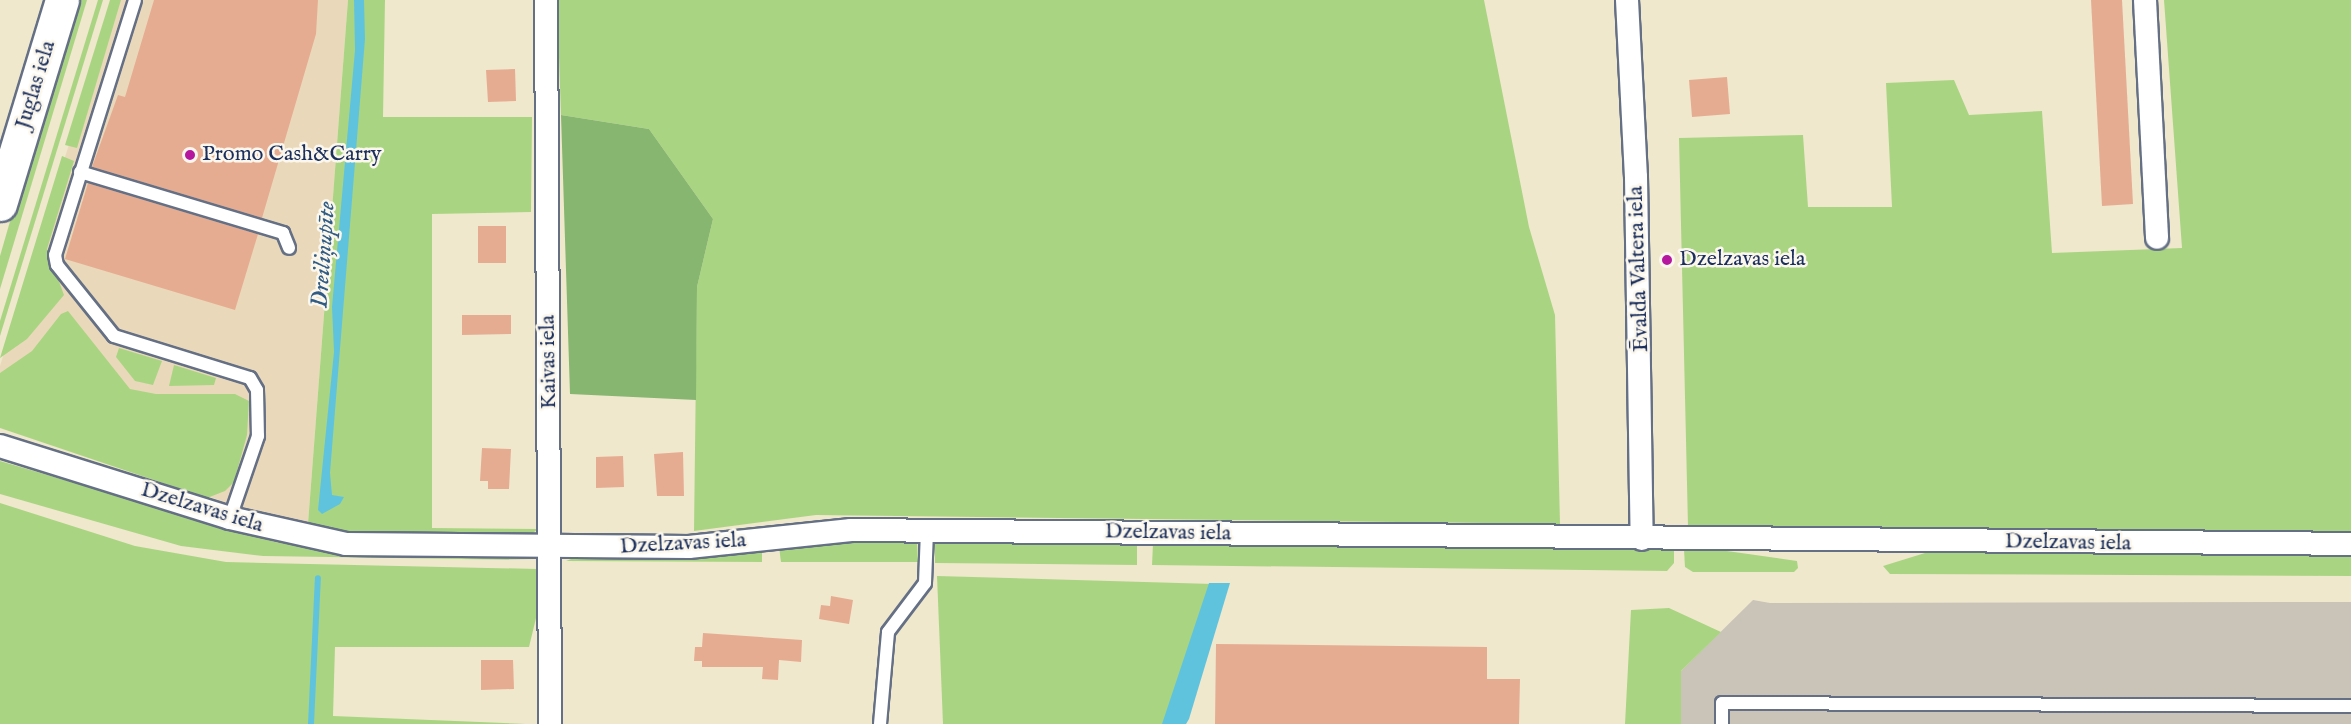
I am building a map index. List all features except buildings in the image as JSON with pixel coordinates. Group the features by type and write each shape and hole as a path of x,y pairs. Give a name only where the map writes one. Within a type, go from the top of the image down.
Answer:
{"main road":[{"name":"Juglas iela","path":"0,204 62,0"}],"street":[{"name":"Kaivas iela","path":"546,0 551,548 550,724"},
{"name":"Ēvalda Valtera iela","path":"1626,0 1638,224 1642,539"},
{"path":"2145,0 2157,238"},
{"name":"Dzelzavas iela","path":"0,446 230,518 346,544 551,548 699,546 851,530 927,530 1642,539 2351,544"}],"lane":[{"path":"135,0 55,255 64,277 114,336 250,378 257,390 258,436 230,518"},
{"path":"81,172 283,233 289,248"},
{"path":"880,724 888,632 925,583 927,530"},
{"path":"1722,724 1722,703 2351,706"}],"shaded area":[{"path":"114,0 348,0 308,524 234,505 0,426 0,366"},
{"path":"1753,600 1770,603 2351,602 2351,724 1681,724 1681,671"}],"green space":[{"path":"74,0 87,0 0,289 0,256"},
{"path":"98,0 103,0 0,336 0,321"},
{"path":"110,0 121,0 77,148 65,145"},
{"path":"348,0 385,0 383,117 532,117 531,212 432,214 432,528 538,529 529,536 345,531 308,524"},
{"path":"557,0 1484,0 1529,227 1555,315 1560,524 816,515 694,531 697,287 713,219 649,129 561,115"},
{"path":"2164,0 2351,0 2351,532 1688,527 1679,138 1803,135 1808,207 1892,207 1886,83 1954,80 1969,115 2042,111 2052,253 2182,248"},
{"path":"561,115 649,129 713,219 697,287 696,400 570,394"},
{"path":"62,156 74,161 47,249 64,295 27,339 0,358"},
{"path":"68,311 130,389 156,394 235,394 249,401 247,435 234,482 225,491 207,498 0,428 0,373 32,351 61,314"},
{"path":"119,348 162,361 153,385 135,381 116,357"},
{"path":"174,365 216,378 214,385 169,386"},
{"path":"0,461 275,542 332,552 534,560 263,556 181,546 0,494"},
{"path":"0,503 135,546 226,562 537,569 538,610 529,647 335,647 333,716 526,724 0,724"},
{"path":"858,540 917,542 918,562 781,562 779,547"},
{"path":"935,541 1137,544 1137,565 935,563"},
{"path":"1153,544 1674,550 1674,563 1667,571 1152,565"},
{"path":"1684,550 1720,550 1797,561 1798,568 1794,572 1693,572 1685,567"},
{"path":"762,551 762,562 566,561 576,557 690,558"},
{"path":"1925,553 2351,554 2351,576 1890,574 1883,566"},
{"path":"937,576 1213,584 1163,724 943,724"},
{"path":"1669,608 1721,632 1681,671 1681,724 1625,724 1631,610"}],"water":[{"name":"Dreiliņupīte","path":"354,0 364,0 365,39 330,473 332,495 344,497 340,504 322,514 318,510 334,352 332,307 355,50"},
{"path":"1209,583 1230,583 1189,719 1186,724 1162,724"}],"waterway":[{"name":"Dreiliņupīte","path":"311,724 318,578"}],"place":[{"name":"Promo Cash&Carry","path":"190,155"},
{"name":"Dzelzavas iela","path":"1667,260"}]}
